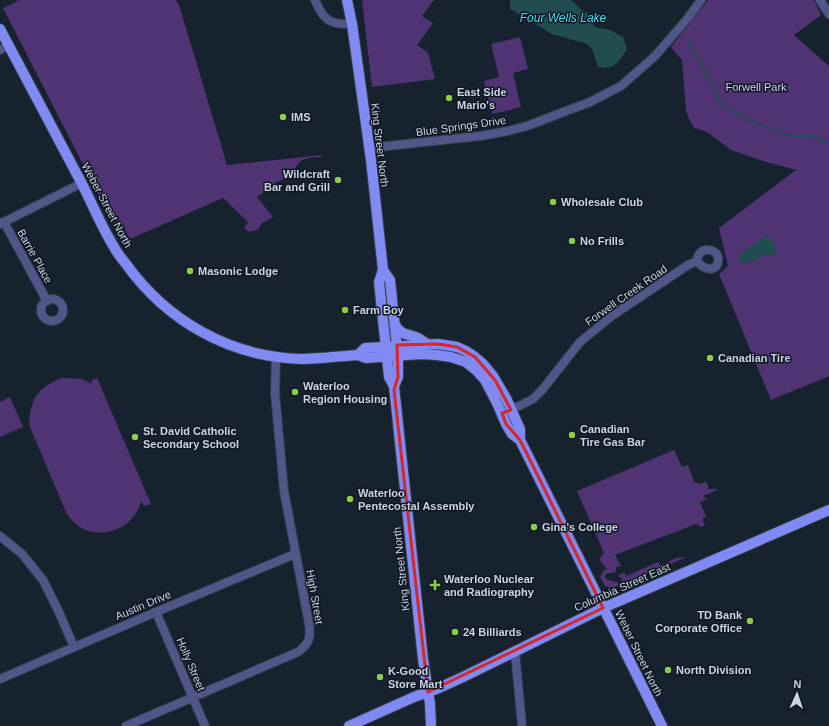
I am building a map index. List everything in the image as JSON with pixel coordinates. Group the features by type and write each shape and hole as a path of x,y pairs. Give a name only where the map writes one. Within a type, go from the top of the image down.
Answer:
{"main road":[{"name":"King Street North","path":"347,0 352,24 371,160 383,270 380,282 389,377 394,386 422,653 430,704 431,726"},
{"name":"King Street North","path":"352,24 354,0"},
{"name":"Weber Street North","path":"0,29 4,48 82,183 114,247 136,278 163,306 193,327 215,339 237,348 276,356 300,359 358,355 366,358 387,352 397,351 451,357 466,362 476,370 485,380 506,411"},
{"name":"King Street North","path":"383,270 390,280 395,325 398,377 394,386"},
{"path":"395,325 398,330 406,335 417,338 427,344"},
{"name":"Weber Street North","path":"397,351 406,346 427,344 457,347 475,356 489,370 506,398 506,411 512,434 520,440 542,482 662,726"},
{"name":"Columbia Street East","path":"349,726 414,697 463,678 603,608 829,510"}],"street":[{"path":"315,0 319,11 326,19 336,24 352,24"},
{"name":"Blue Springs Drive","path":"369,148 480,136 508,131 527,126 590,102 621,86 655,56 688,18 701,0"},
{"path":"820,0 829,14"},
{"path":"2,223 82,183"},
{"name":"Barrie Place","path":"2,223 47,301"},
{"name":"Forwell Creek Road","path":"506,411 534,399 580,342 613,315 688,265 698,261"},
{"name":"High Street","path":"126,726 298,652 308,643 310,632 309,624 284,491 276,393 276,356"},
{"path":"0,536 22,554 43,580 74,647"},
{"name":"Austin Drive","path":"0,679 296,554"},
{"name":"Holly Street","path":"156,612 205,726"},
{"path":"515,652 522,726"}],"highlighted area":[{"path":"438,344 457,347 475,357 495,380 511,410 502,413 506,424 520,440 603,608 428,692 394,390 398,377 397,345"}],"green space":[{"path":"19,0 176,0 180,8 227,165 321,155 321,157 302,160 295,169 288,170 288,177 269,186 257,197 273,217 262,223 258,230 249,232 244,228 248,222 223,198 130,239 120,220 113,223 3,8"},
{"path":"362,0 434,0 422,16 433,23 417,45 428,53 435,79 372,87"},
{"name":"Forwell Park","path":"708,0 814,0 821,15 794,35 829,66 829,376 771,400 719,274 728,266 719,228 796,170 731,150 707,132 694,128 689,119 686,111 682,60 671,47"},
{"path":"520,37 528,69 513,73 521,107 492,114 484,81 499,77 491,44"},
{"path":"62,378 82,379 92,384 91,381 97,378 151,504 144,506 141,501 138,510 131,520 118,529 110,532 102,533 85,530 71,519 66,512 29,425 31,408 37,395 47,385"},
{"path":"10,397 23,427 0,437 0,402"},
{"path":"674,450 682,467 688,465 694,482 701,484 705,481 708,485 708,489 719,489 703,496 707,499 700,502 706,516 703,518 705,525 701,527 696,524 615,555 621,566 616,567 616,572 606,574 605,576 606,579 619,583 622,581 622,578 619,577 619,575 624,572 626,576 658,562 662,565 678,557 685,558 612,588 605,586 600,577 604,570 607,569 601,562 600,558 604,553 577,491"}],"water":[{"name":"Four Wells Lake","path":"510,0 571,0 587,13 595,27 610,30 623,37 627,49 619,61 613,66 604,68 598,67 592,49 587,44 552,34 510,9"},
{"path":"766,235 774,244 776,250 774,257 767,255 747,263 740,262 738,256"}],"waterway":[{"path":"688,41 699,59 721,104 744,118 790,136 812,136 826,143"}],"place":[{"name":"East Side Mario's","path":"449,98"},
{"name":"IMS","path":"283,117"},
{"name":"Wildcraft Bar and Grill","path":"338,180"},
{"name":"Wholesale Club","path":"553,202"},
{"name":"No Frills","path":"572,241"},
{"name":"Masonic Lodge","path":"190,271"},
{"name":"Farm Boy","path":"345,310"},
{"name":"Canadian Tire","path":"710,358"},
{"name":"Waterloo Region Housing","path":"295,392"},
{"name":"Canadian Tire Gas Bar","path":"572,435"},
{"name":"St. David Catholic Secondary School","path":"135,437"},
{"name":"Waterloo Pentecostal Assembly","path":"350,499"},
{"name":"Gina's College","path":"534,527"},
{"name":"Waterloo Nuclear and Radiography","path":"435,585"},
{"name":"TD Bank Corporate Office","path":"750,621"},
{"name":"24 Billiards","path":"455,632"},
{"name":"North Division","path":"668,670"},
{"name":"K-Good Store Mart","path":"380,677"}]}
